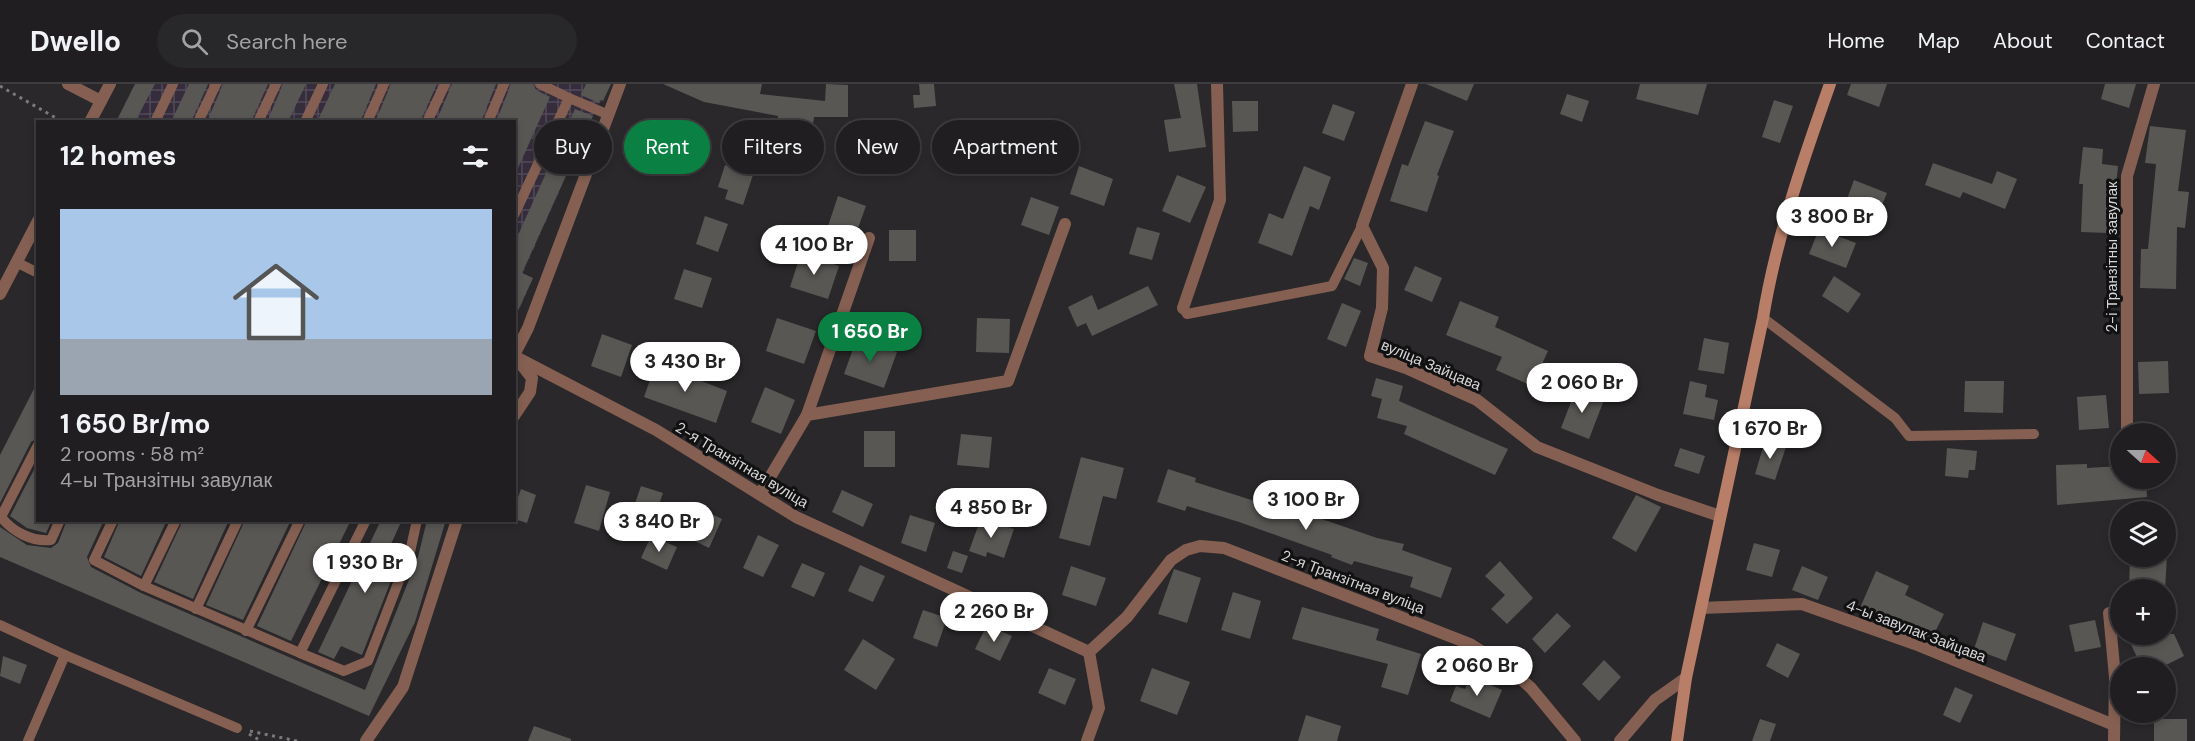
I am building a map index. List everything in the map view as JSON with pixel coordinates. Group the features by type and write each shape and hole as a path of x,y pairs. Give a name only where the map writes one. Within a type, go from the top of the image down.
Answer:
{"street":[{"path":"68,84 100,101"},
{"path":"91,120 110,84"},
{"path":"516,352 528,328 620,84"},
{"path":"1183,308 1220,200 1216,84"},
{"path":"1362,226 1412,84"},
{"path":"1677,741 1686,678 1773,263 1803,160 1830,84"},
{"name":"2-і Транзітны завулак","path":"2127,423 2127,176 2154,84"},
{"path":"807,416 1008,381 1065,224"},
{"path":"0,294 36,225"},
{"name":"вуліца Зайцава","path":"1362,226 1383,268 1382,308 1370,356 1406,368 1478,400 1538,447 1658,495 1720,516"},
{"path":"760,494 807,416 869,238"},
{"name":"2-я Транзітная вуліца","path":"516,357 656,430 796,517 1089,652 1127,617 1171,560 1186,550 1200,546 1224,548 1470,644 1511,670 1531,688 1575,741"},
{"path":"516,358 532,378 530,393 516,413"},
{"path":"366,741 403,687 456,522"},
{"name":"4-ы завулак Зайцава","path":"1701,608 1802,604 1915,644 2114,725"},
{"path":"2109,613 2115,677 2114,741"},
{"path":"1086,741 1099,708 1089,652"},
{"path":"1620,741 1655,700 1686,678"}],"lane":[{"path":"156,120 173,84"},
{"path":"199,120 216,84"},
{"path":"259,120 276,84"},
{"path":"305,120 323,84"},
{"path":"368,120 384,84"},
{"path":"428,120 445,84"},
{"path":"489,120 504,84"},
{"path":"540,84 609,115"},
{"path":"516,211 569,98"},
{"path":"1183,308 1187,314 1332,286 1362,226"},
{"path":"16,262 36,272"},
{"path":"1763,318 1895,418 1909,436 2034,434"},
{"path":"36,449 1,517 9,527 38,541 51,540 59,522"},
{"path":"112,522 94,560 144,586 344,671 368,661 410,552 417,522"},
{"path":"144,586 175,522"},
{"path":"196,609 237,522"},
{"path":"246,631 299,522"},
{"path":"300,653 365,522"},
{"path":"0,625 65,656 237,728"},
{"path":"28,741 65,656"}],"path":[{"path":"0,86 60,120"},
{"path":"237,728 297,741"}],"shaded area":[{"path":"135,84 608,84 610,85 591,120 534,120 534,174 567,174 523,273 533,278 516,317 516,120 117,120"}],"building":[{"path":"135,84 155,84 136,120 117,120"},
{"path":"189,84 208,84 192,120 172,120"},
{"path":"223,84 268,84 252,120 208,120"},
{"path":"283,84 306,84 289,120 268,120"},
{"path":"335,84 376,84 361,120 318,120"},
{"path":"391,84 437,84 421,120 376,120"},
{"path":"452,84 496,84 482,120 437,120"},
{"path":"511,84 533,84 536,90 550,97 540,120 534,120 534,133 516,173 516,120 497,120"},
{"path":"586,84 611,84 603,101 600,100 599,103 581,95"},
{"path":"663,84 762,84 760,94 825,101 826,84 848,85 848,117 778,120 778,116 704,102"},
{"path":"919,84 934,84 936,106 914,108 913,95 920,95"},
{"path":"1174,84 1197,84 1206,147 1169,152 1164,120 1181,118"},
{"path":"1426,84 1474,84 1467,101"},
{"path":"1640,84 1707,84 1698,115 1636,99"},
{"path":"1851,84 1887,84 1879,107 1847,95"},
{"path":"2105,84 2136,84 2129,108 2101,99"},
{"path":"1567,94 1589,101 1582,122 1560,114"},
{"path":"1774,100 1793,106 1780,143 1762,137"},
{"path":"1232,101 1258,101 1258,131 1233,132"},
{"path":"1333,104 1355,112 1344,141 1322,133"},
{"path":"575,109 593,116 591,120 570,120"},
{"path":"1425,121 1454,131 1437,175 1439,176 1427,212 1390,201 1402,164 1408,166"},
{"path":"2150,126 2186,130 2178,191 2189,192 2185,228 2177,227 2176,289 2140,288 2141,249 2148,249 2156,164 2145,163"},
{"path":"2083,147 2103,149 2102,164 2118,166 2116,187 2110,187 2108,233 2081,232 2083,184 2079,184"},
{"path":"1933,163 1992,184 1997,171 2017,179 2005,209 1963,192 1960,198 1925,185"},
{"path":"1079,166 1113,179 1104,206 1070,194 1076,174 1079,174"},
{"path":"1304,166 1331,177 1319,210 1310,206 1292,256 1258,243 1269,213 1283,219"},
{"path":"546,174 567,174 522,273 533,278 516,315 516,240"},
{"path":"722,174 753,175 743,205 725,199 728,190 718,187"},
{"path":"1177,175 1206,187 1190,223 1162,211"},
{"path":"1854,180 1887,193 1878,215 1846,202"},
{"path":"838,196 866,206 854,239 827,229"},
{"path":"1031,197 1059,207 1049,235 1021,225"},
{"path":"705,216 728,224 718,252 696,244"},
{"path":"1137,227 1160,233 1152,260 1129,254"},
{"path":"1819,229 1856,243 1846,268 1809,254"},
{"path":"889,230 916,230 916,261 889,261"},
{"path":"801,253 839,266 828,299 790,287"},
{"path":"1354,258 1368,263 1360,286 1344,279"},
{"path":"1415,266 1442,278 1432,302 1404,290"},
{"path":"684,269 712,278 702,308 674,299"},
{"path":"1834,276 1861,294 1848,313 1822,296"},
{"path":"1148,286 1158,305 1092,336 1086,323 1077,327 1068,307 1092,295 1098,310"},
{"path":"1460,301 1499,317 1495,327 1548,351 1532,386 1496,370 1502,357 1446,335"},
{"path":"1342,303 1361,311 1346,347 1327,339"},
{"path":"777,318 816,331 804,364 766,351"},
{"path":"977,318 1010,319 1009,353 976,352"},
{"path":"602,334 632,345 621,377 591,366"},
{"path":"857,338 897,352 884,388 844,374"},
{"path":"1704,338 1729,343 1724,374 1698,370"},
{"path":"2168,361 2169,393 2139,394 2138,362"},
{"path":"656,363 727,391 716,423 644,397"},
{"path":"1376,378 1403,386 1399,401 1508,449 1495,475 1404,434 1407,426 1377,418 1382,399 1371,396"},
{"path":"1690,381 1707,385 1705,397 1718,400 1714,420 1683,414"},
{"path":"1965,381 2004,381 2003,413 1964,412"},
{"path":"36,385 36,439 31,442 0,503 0,455"},
{"path":"765,387 795,400 781,434 751,422"},
{"path":"1576,389 1604,400 1589,439 1561,428"},
{"path":"2106,395 2109,428 2079,430 2077,397"},
{"path":"864,431 895,431 895,467 864,467"},
{"path":"961,434 992,437 989,468 957,465"},
{"path":"1765,441 1786,447 1775,480 1755,474"},
{"path":"1680,448 1705,456 1699,474 1674,466"},
{"path":"1947,448 1977,451 1975,470 1969,470 1968,478 1945,476"},
{"path":"1081,457 1124,468 1116,499 1103,496 1090,546 1059,538"},
{"path":"2087,464 2087,468 2110,467 2110,489 2147,489 2147,497 2057,505 2056,465"},
{"path":"36,466 36,522 51,522 46,533 27,528 10,516"},
{"path":"1168,469 1196,478 1195,482 1261,503 1265,493 1286,501 1284,506 1377,538 1404,544 1402,550 1452,568 1441,598 1410,587 1413,577 1354,561 1352,565 1331,557 1332,555 1239,522 1187,506 1185,511 1157,502"},
{"path":"586,485 610,492 599,531 574,523"},
{"path":"641,486 663,493 653,522 631,515"},
{"path":"521,489 536,495 527,523 516,520 516,503"},
{"path":"842,490 873,504 863,527 832,512"},
{"path":"1636,495 1661,507 1636,552 1612,538"},
{"path":"701,509 722,519 709,548 687,537"},
{"path":"910,515 935,523 926,552 901,543"},
{"path":"981,518 1014,529 1004,558 987,552 986,557 969,551"},
{"path":"66,522 103,522 87,557 91,567 141,593 365,690 418,557 427,522 445,522 415,622 369,716 0,557 0,527 27,545 51,548 58,543"},
{"path":"119,522 166,522 141,576 104,557"},
{"path":"182,522 228,522 193,599 154,582"},
{"path":"244,522 290,522 243,620 206,605"},
{"path":"306,522 350,522 291,641 257,626"},
{"path":"380,522 401,522 391,544 403,550 362,655 341,646 334,659 318,652"},
{"path":"758,535 779,545 763,577 743,568"},
{"path":"651,536 677,547 667,570 641,558"},
{"path":"1754,543 1780,550 1772,577 1746,570"},
{"path":"953,551 968,556 962,573 947,568"},
{"path":"1500,561 1533,598 1507,624 1491,609 1505,595 1485,576"},
{"path":"802,563 825,573 814,597 791,587"},
{"path":"860,565 885,576 873,602 848,591"},
{"path":"1071,566 1106,578 1096,606 1062,595"},
{"path":"1802,566 1828,577 1818,600 1792,590"},
{"path":"2130,567 2166,567 2166,579 2129,579"},
{"path":"1174,569 1201,578 1187,623 1158,614"},
{"path":"1876,571 1909,586 1905,595 1944,614 1931,640 1860,608"},
{"path":"1233,592 1261,601 1250,639 1221,630"},
{"path":"1302,607 1379,629 1376,640 1421,654 1408,695 1381,687 1388,664 1292,639"},
{"path":"923,610 947,618 937,647 913,638"},
{"path":"1557,613 1571,626 1545,653 1532,639"},
{"path":"2095,620 2101,647 2075,652 2069,625"},
{"path":"1983,622 2016,634 2006,661 1974,649"},
{"path":"987,625 1012,636 1000,661 975,649"},
{"path":"2176,638 2184,656 2176,660 2176,657 2137,657 2131,645 2176,645"},
{"path":"863,639 895,659 876,690 844,670"},
{"path":"1777,643 1800,654 1788,678 1766,666"},
{"path":"3,656 27,665 20,684 0,676"},
{"path":"1604,660 1621,677 1599,701 1582,684"},
{"path":"1049,668 1076,679 1065,705 1038,693"},
{"path":"1152,668 1190,682 1177,715 1140,701"},
{"path":"1471,676 1502,690 1490,718 1450,701 1456,686 1465,689"},
{"path":"1955,687 1973,695 1960,723 1943,715"},
{"path":"1306,715 1341,726 1337,741 1298,741"},
{"path":"1760,719 1776,724 1770,741 1752,741"},
{"path":"2176,719 2187,719 2187,741 2154,741 2154,723 2176,723"},
{"path":"534,726 571,739 571,741 528,741"}]}
